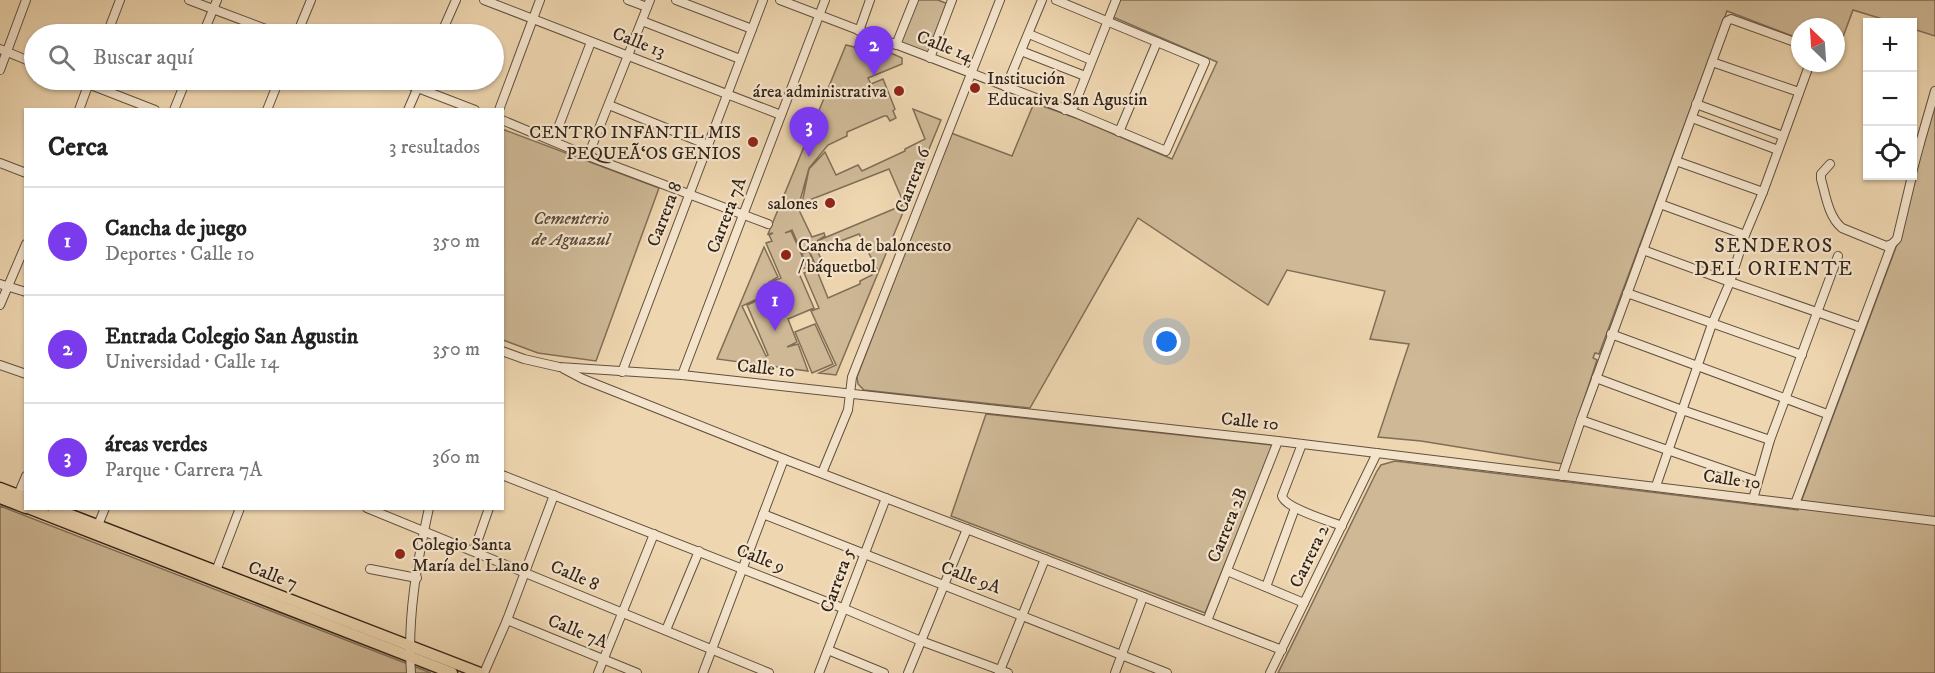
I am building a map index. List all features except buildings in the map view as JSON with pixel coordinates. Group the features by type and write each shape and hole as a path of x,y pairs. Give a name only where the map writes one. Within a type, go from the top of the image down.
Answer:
{"main road":[{"path":"0,488 22,496"},
{"name":"Calle 7","path":"0,498 24,507"},
{"name":"Calle 7","path":"33,510 216,571 410,651 452,673"},
{"name":"Calle 7","path":"57,510 96,530 410,651 482,673"}],"street":[{"path":"0,70 3,51 26,0"},
{"path":"111,24 120,0"},
{"path":"189,0 253,24"},
{"path":"207,24 217,0"},
{"path":"301,24 310,0"},
{"path":"445,24 456,0"},
{"name":"Calle 13","path":"484,0 781,115"},
{"path":"500,108 540,0"},
{"path":"588,156 649,4 628,0"},
{"path":"676,0 752,29"},
{"name":"Carrera 8","path":"622,372 763,0"},
{"name":"Calle 14","path":"780,0 1166,151 1204,62 1157,42"},
{"path":"804,9 807,0"},
{"name":"Carrera 7A","path":"682,375 825,0"},
{"path":"859,30 870,0"},
{"path":"896,45 914,0"},
{"name":"Carrera 6","path":"822,474 848,411 852,376 1000,0"},
{"path":"1006,87 1042,0"},
{"path":"1056,0 1069,2 1157,42 1119,132"},
{"path":"1065,110 1074,106 1116,0"},
{"path":"930,58 949,1"},
{"path":"1562,476 1611,334 1727,21 1731,19 1791,41"},
{"path":"642,21 740,59"},
{"path":"1029,34 1091,60"},
{"path":"552,141 591,42"},
{"path":"3,51 24,59"},
{"path":"1021,51 1085,76"},
{"path":"1712,62 1799,92"},
{"path":"1656,486 1712,324 1730,282 1745,235 1807,72"},
{"path":"80,108 86,90"},
{"path":"108,90 150,108"},
{"path":"175,108 182,90"},
{"path":"268,108 275,90"},
{"path":"409,108 416,90"},
{"path":"434,90 471,108"},
{"path":"1917,138 1935,91"},
{"path":"1696,104 1783,136"},
{"path":"609,105 708,145"},
{"path":"1692,118 1778,150"},
{"path":"504,121 588,156 768,224"},
{"path":"1676,161 1763,192"},
{"path":"0,163 24,172"},
{"path":"1830,164 1821,174 1821,179 1831,215 1836,223 1842,228 1886,246 1892,244"},
{"path":"1795,504 1860,327 1892,244 1897,239 1911,180"},
{"path":"1660,204 1745,235"},
{"path":"0,305 4,285 24,248"},
{"path":"1642,250 1860,327"},
{"path":"1753,499 1770,440 1838,256"},
{"path":"4,285 24,291"},
{"path":"1627,293 1802,355"},
{"path":"1611,334 1827,414"},
{"name":"Calle 10","path":"504,352 559,367 682,375 850,393 1278,441 1935,521"},
{"path":"0,364 24,373"},
{"name":"Calle 10","path":"559,367 583,379 822,474 1282,650"},
{"path":"1596,378 1770,440"},
{"path":"1581,420 1757,481"},
{"name":"Carrera 2B","path":"1207,621 1278,441"},
{"path":"1302,444 1282,496 1284,503 1342,526"},
{"name":"Carrera 2","path":"1270,673 1377,453"},
{"path":"703,673 784,459"},
{"name":"Calle 9","path":"504,476 1002,672"},
{"path":"482,673 507,620 554,495"},
{"name":"Carrera 5","path":"819,673 886,498"},
{"path":"1266,587 1295,508"},
{"path":"96,530 104,510"},
{"path":"216,571 239,510"},
{"name":"Calle 8","path":"372,510 764,672"},
{"path":"411,673 410,651 417,578 429,510"},
{"path":"474,551 488,510"},
{"name":"Calle 9A","path":"763,514 1167,673"},
{"path":"908,673 967,529"},
{"path":"598,673 654,534"},
{"path":"666,630 699,551"},
{"path":"1002,672 1045,559"},
{"path":"370,569 417,578"},
{"path":"1227,571 1304,603"},
{"path":"1115,673 1143,597"},
{"name":"Calle 7A","path":"507,620 637,673"},
{"path":"828,650 884,673"}],"green space":[{"path":"916,0 938,0 948,4 928,55 900,42"},
{"path":"1120,0 1935,0 1935,36 1917,30 1917,18 1879,18 1853,10 1845,32 1845,18 1791,18 1791,36 1727,11 1599,354 1595,353 1593,358 1597,360 1563,464 1421,441 1378,437 1409,344 1370,339 1385,291 1287,270 1268,305 1138,218 1030,408 864,390 858,384 857,377 951,133 1012,156 1034,103 1076,118 1172,159 1217,62 1113,17"},
{"path":"866,42 902,58 902,64 868,78 871,84 883,79 895,109 893,111 896,118 890,121 887,116 884,116 847,132 847,136 828,145 809,168 798,208 812,237 824,233 825,236 817,241 901,206 907,201 902,199 889,169 802,203 809,169 825,152 836,175 858,165 862,171 925,139 913,109 941,120 836,375 819,373 836,365 811,311 819,308 804,273 809,271 802,254 809,251 828,298 860,284 860,281 872,275 870,271 877,269 859,234 817,250 822,261 815,264 809,250 802,253 792,230 785,233 791,231 807,267 798,271 814,308 788,319 797,342 787,347 798,344 808,371 717,359 764,247 778,277 769,282 774,291 742,306 766,356 768,355 747,305 776,293 771,282 781,278 766,243 772,241 769,235 773,233 768,234 846,45 854,47 858,55 855,46"},
{"path":"1935,104 1935,673 1278,673 1381,465 1395,461 1798,510 1899,239 1914,180 1917,180 1917,167"},
{"name":"Cementerio de Aguazul","path":"504,130 659,188 596,361 538,353 504,340"},
{"path":"815,324 833,364 812,373 795,332"},
{"path":"986,414 1273,445 1205,613 951,516"},
{"path":"0,506 431,673 0,673"}],"place":[{"name":"Entrada Colegio San Agustin","path":"874,76"},
{"name":"Institución Educativa San Agustin","path":"975,88"},
{"name":"área administrativa","path":"899,91"},
{"name":"CENTRO INFANTIL MIS PEQUEÃ‘OS GENIOS","path":"753,142"},
{"name":"áreas verdes","path":"809,157"},
{"name":"salones","path":"830,203"},
{"name":"Cancha de baloncesto / báquetbol","path":"786,255"},
{"name":"Cancha de juego","path":"775,331"},
{"name":"Colegio Santa María del Llano","path":"400,554"}],"district":[{"name":"SENDEROS DEL ORIENTE","path":"1774,256"}]}
